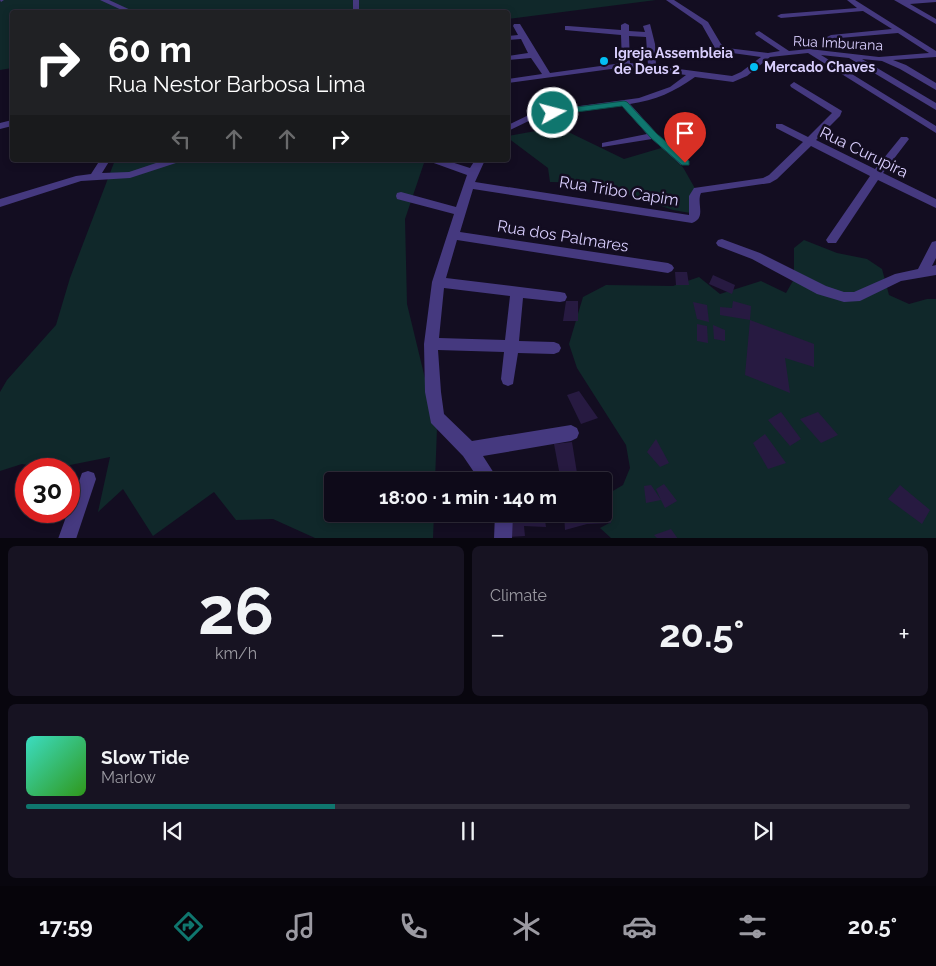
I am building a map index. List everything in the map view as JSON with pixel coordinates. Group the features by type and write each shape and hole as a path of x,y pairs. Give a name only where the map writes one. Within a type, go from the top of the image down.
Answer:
{"street":[{"path":"103,0 126,10"},
{"path":"669,0 705,24 721,49 768,55"},
{"path":"850,0 936,55"},
{"path":"900,2 936,0"},
{"path":"900,2 936,22"},
{"path":"781,16 865,9"},
{"path":"517,26 547,75"},
{"path":"647,26 652,67"},
{"path":"568,28 625,28 649,35"},
{"path":"625,28 626,65"},
{"path":"831,37 898,31"},
{"path":"759,33 786,52"},
{"path":"510,38 522,37"},
{"path":"809,51 936,130"},
{"name":"Rua Imburana","path":"768,55 809,51 879,59 936,55"},
{"path":"848,54 936,107"},
{"path":"510,58 533,55"},
{"path":"510,82 626,65 733,78 744,74 768,55"},
{"path":"879,59 903,67 936,87"},
{"path":"510,127 535,115 624,103 673,89 692,74"},
{"name":"Rua Tribo Capim","path":"471,179 690,219 695,214 694,196 698,190 766,181 773,177 838,113 794,85"},
{"path":"624,103 654,136 685,163"},
{"name":"Rua Curupira","path":"779,126 936,204"},
{"path":"605,145 654,136"},
{"path":"832,240 876,175 904,139"},
{"path":"96,176 104,162"},
{"path":"0,203 80,178 130,175 169,162"},
{"path":"439,162 471,179"},
{"path":"479,162 471,179 438,282 432,344 433,392 437,418 469,450 484,472"},
{"path":"401,196 460,212"},
{"name":"Rua dos Palmares","path":"453,235 668,268"},
{"path":"722,243 756,256 822,290 844,297 855,297 900,277 929,271 936,245"},
{"path":"438,282 560,297"},
{"path":"508,379 516,293"},
{"path":"432,344 554,348"},
{"path":"469,450 570,433"},
{"path":"66,538 88,479"},
{"path":"503,538 504,522"}],"green space":[{"path":"0,0 656,0 510,19 510,10 10,10 10,68 0,70"},
{"path":"558,127 624,159 668,146 697,192 696,214 673,210 594,183 550,182 548,168 510,140 510,136"},
{"path":"114,162 424,162 405,219 407,304 437,428 435,472 324,472 324,522 434,522 433,538 315,538 273,519 236,520 214,492 153,536 123,489 98,512 110,457 80,463 80,458 15,458 15,466 0,471 0,392 7,380 56,325 70,278"},
{"path":"804,240 837,253 867,259 882,269 889,295 909,304 927,299 936,299 936,538 611,538 600,528 612,522 612,491 623,485 630,468 626,445 577,368 569,344 583,297 606,285 673,286 699,277 720,294 761,281 786,293 794,279 794,248"}],"building":[{"path":"675,272 687,272 689,285 676,285"},
{"path":"713,275 735,285 732,294 709,284"},
{"path":"566,301 578,301 578,321 563,321"},
{"path":"733,301 751,306 750,320 720,315 720,307 732,308"},
{"path":"693,302 707,305 709,322 697,319"},
{"path":"750,320 814,344 814,367 785,358 790,393 745,375"},
{"path":"697,324 707,326 708,343 697,341"},
{"path":"713,325 725,330 725,341 714,339"},
{"path":"579,391 598,418 581,424 567,395"},
{"path":"781,412 801,439 790,446 768,420"},
{"path":"818,412 838,435 821,443 800,419"},
{"path":"765,434 786,463 768,469 753,443"},
{"path":"656,439 669,463 660,467 647,452"},
{"path":"572,442 577,472 559,472 554,444"},
{"path":"664,484 677,501 665,508 656,489"},
{"path":"651,485 661,500 646,503 644,486"},
{"path":"900,485 930,510 922,524 888,499"},
{"path":"509,522 545,522 546,527 524,526 525,536 507,537"},
{"path":"564,522 611,523 587,524 565,530"},
{"path":"671,529 677,538 657,538 654,535"}],"place":[{"name":"Igreja Assembleia de Deus 2","path":"604,61"},
{"name":"Mercado Chaves","path":"754,67"}],"route":[{"path":"553,113 624,103 654,136 685,163"}]}
